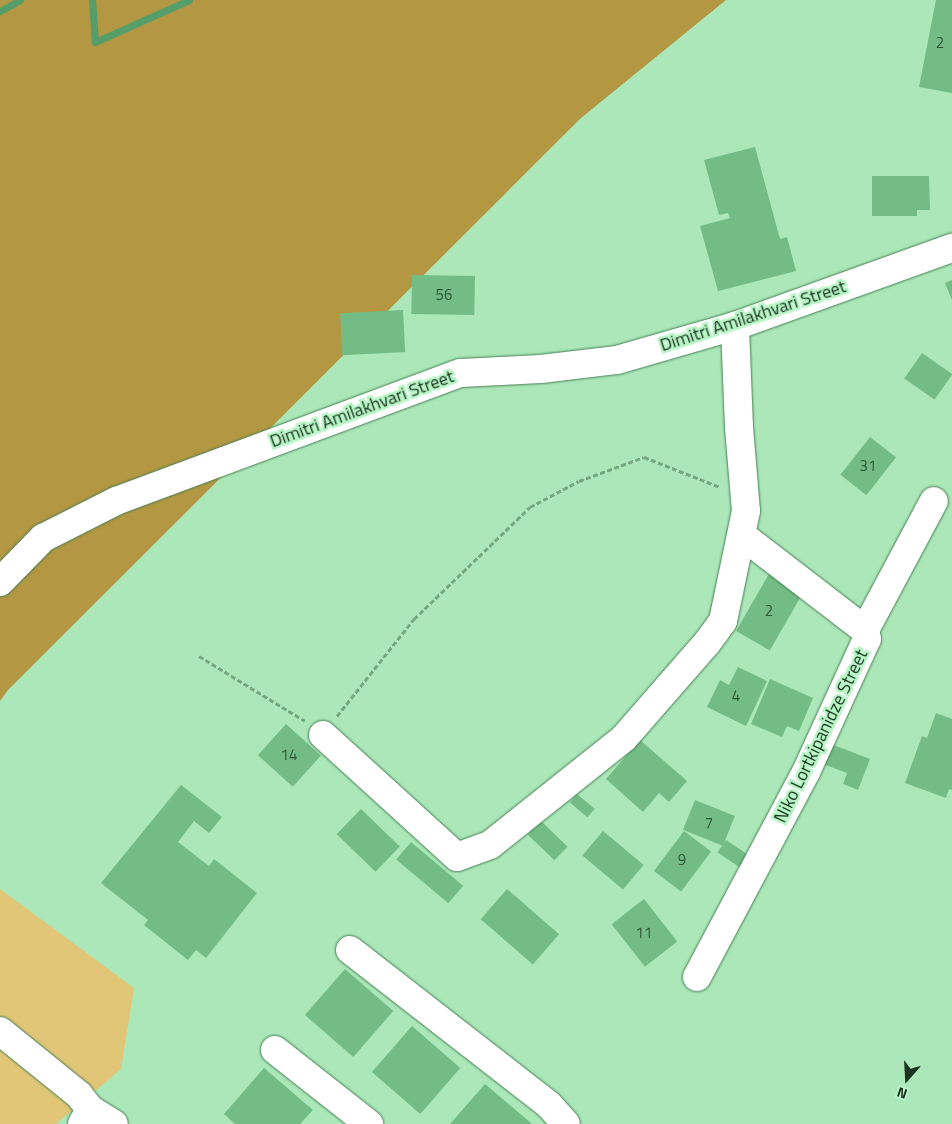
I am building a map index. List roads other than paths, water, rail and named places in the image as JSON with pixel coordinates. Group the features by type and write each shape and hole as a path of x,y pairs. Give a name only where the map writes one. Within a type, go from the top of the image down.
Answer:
{"street":[{"name":"Dimitri Amilakhvari Street","path":"0,582 43,538 116,501 451,377 617,360 735,326 952,248"},
{"path":"323,735 456,857 490,844 624,738 707,643 723,621 743,536 745,496 735,326"},
{"path":"865,630 934,501"},
{"name":"Niko Lortkipanidze Street","path":"697,976 806,772 863,650 865,630 743,536"},
{"path":"350,950 549,1105 566,1124"},
{"path":"0,1031 79,1095 86,1116 114,1124"},
{"path":"275,1050 369,1124"}],"waterway":[{"path":"0,11 20,0"},
{"path":"92,0 95,42 189,0"}]}
